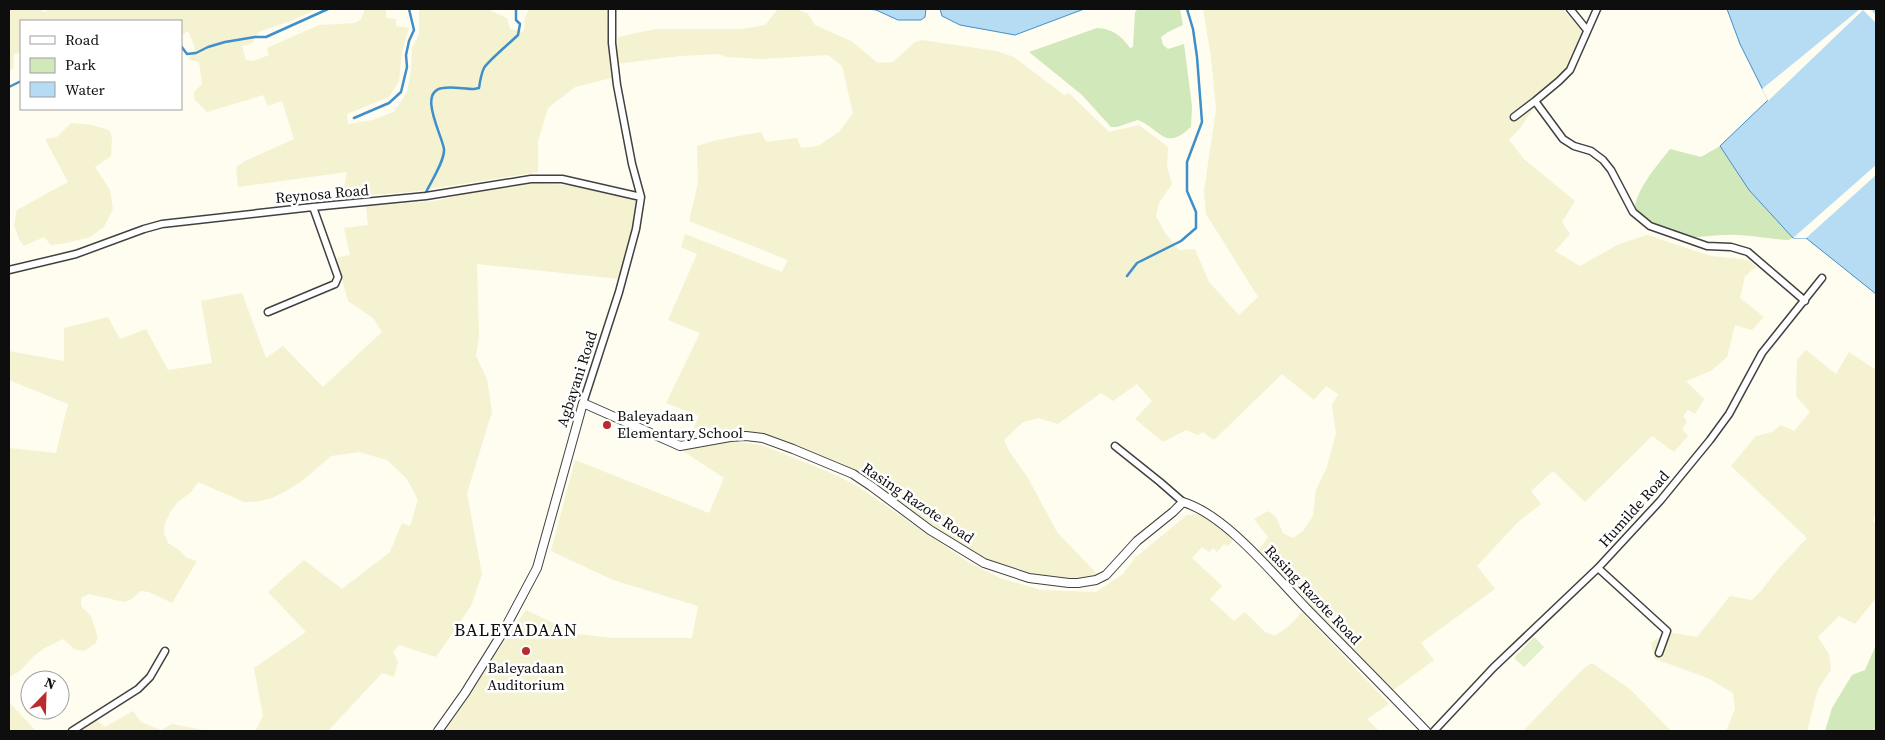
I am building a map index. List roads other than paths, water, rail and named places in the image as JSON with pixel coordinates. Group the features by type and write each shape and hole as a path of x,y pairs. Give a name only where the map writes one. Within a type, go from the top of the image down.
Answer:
{"street":[{"name":"Agbayani Road","path":"438,731 503,632 537,568 583,403 619,292 636,229 641,198 632,164 617,85 612,43 612,9"},
{"path":"1570,9 1587,30"},
{"path":"1514,117 1570,70 1597,9"},
{"path":"1535,101 1563,139 1574,146 1591,151 1603,160 1611,170 1633,212 1650,226 1707,246 1731,247 1748,252 1805,300"},
{"name":"Reynosa Road","path":"9,270 76,254 162,224 426,196 491,184 549,178 578,182 641,198"},
{"path":"268,312 336,284 338,281 338,275 313,207"},
{"name":"Humilde Road","path":"1434,731 1493,668 1598,568 1660,501 1710,440 1728,414 1762,354 1822,278"},
{"name":"Rasing Razote Road","path":"583,403 680,446 746,436 763,438 793,449 853,474 930,530 984,562 1029,578 1078,584 1096,580 1106,574 1138,541 1183,502 1204,511 1242,542 1426,731"},
{"path":"1115,446 1183,502"},
{"path":"1598,568 1668,631 1659,653"},
{"path":"72,731 138,689 150,677 164,651"}],"water":[{"path":"867,9 926,9 925,17 921,20 898,20 876,10"},
{"path":"940,9 1084,9 1015,35 960,25 942,16"},
{"path":"1727,9 1876,9 1876,294 1806,238 1793,238 1749,190 1720,146 1768,100 1740,44"}],"waterway":[{"path":"182,47 187,54 196,53 225,42 266,37 328,9"},
{"path":"354,118 389,103 401,92 407,67 406,55 414,30 409,9"},
{"path":"426,192 444,154 431,105 432,97 435,91 443,88 479,88 481,75 486,65 518,35 520,24 516,20 516,9"},
{"path":"1127,276 1137,263 1181,241 1196,228 1196,212 1187,191 1187,162 1202,122 1197,57 1193,29 1187,9"},
{"path":"9,87 20,82"}],"place":[{"name":"Baleyadaan Elementary School","path":"607,425"},
{"name":"Baleyadaan Auditorium","path":"526,651"}],"district":[{"name":"BALEYADAAN","path":"516,630"}]}
